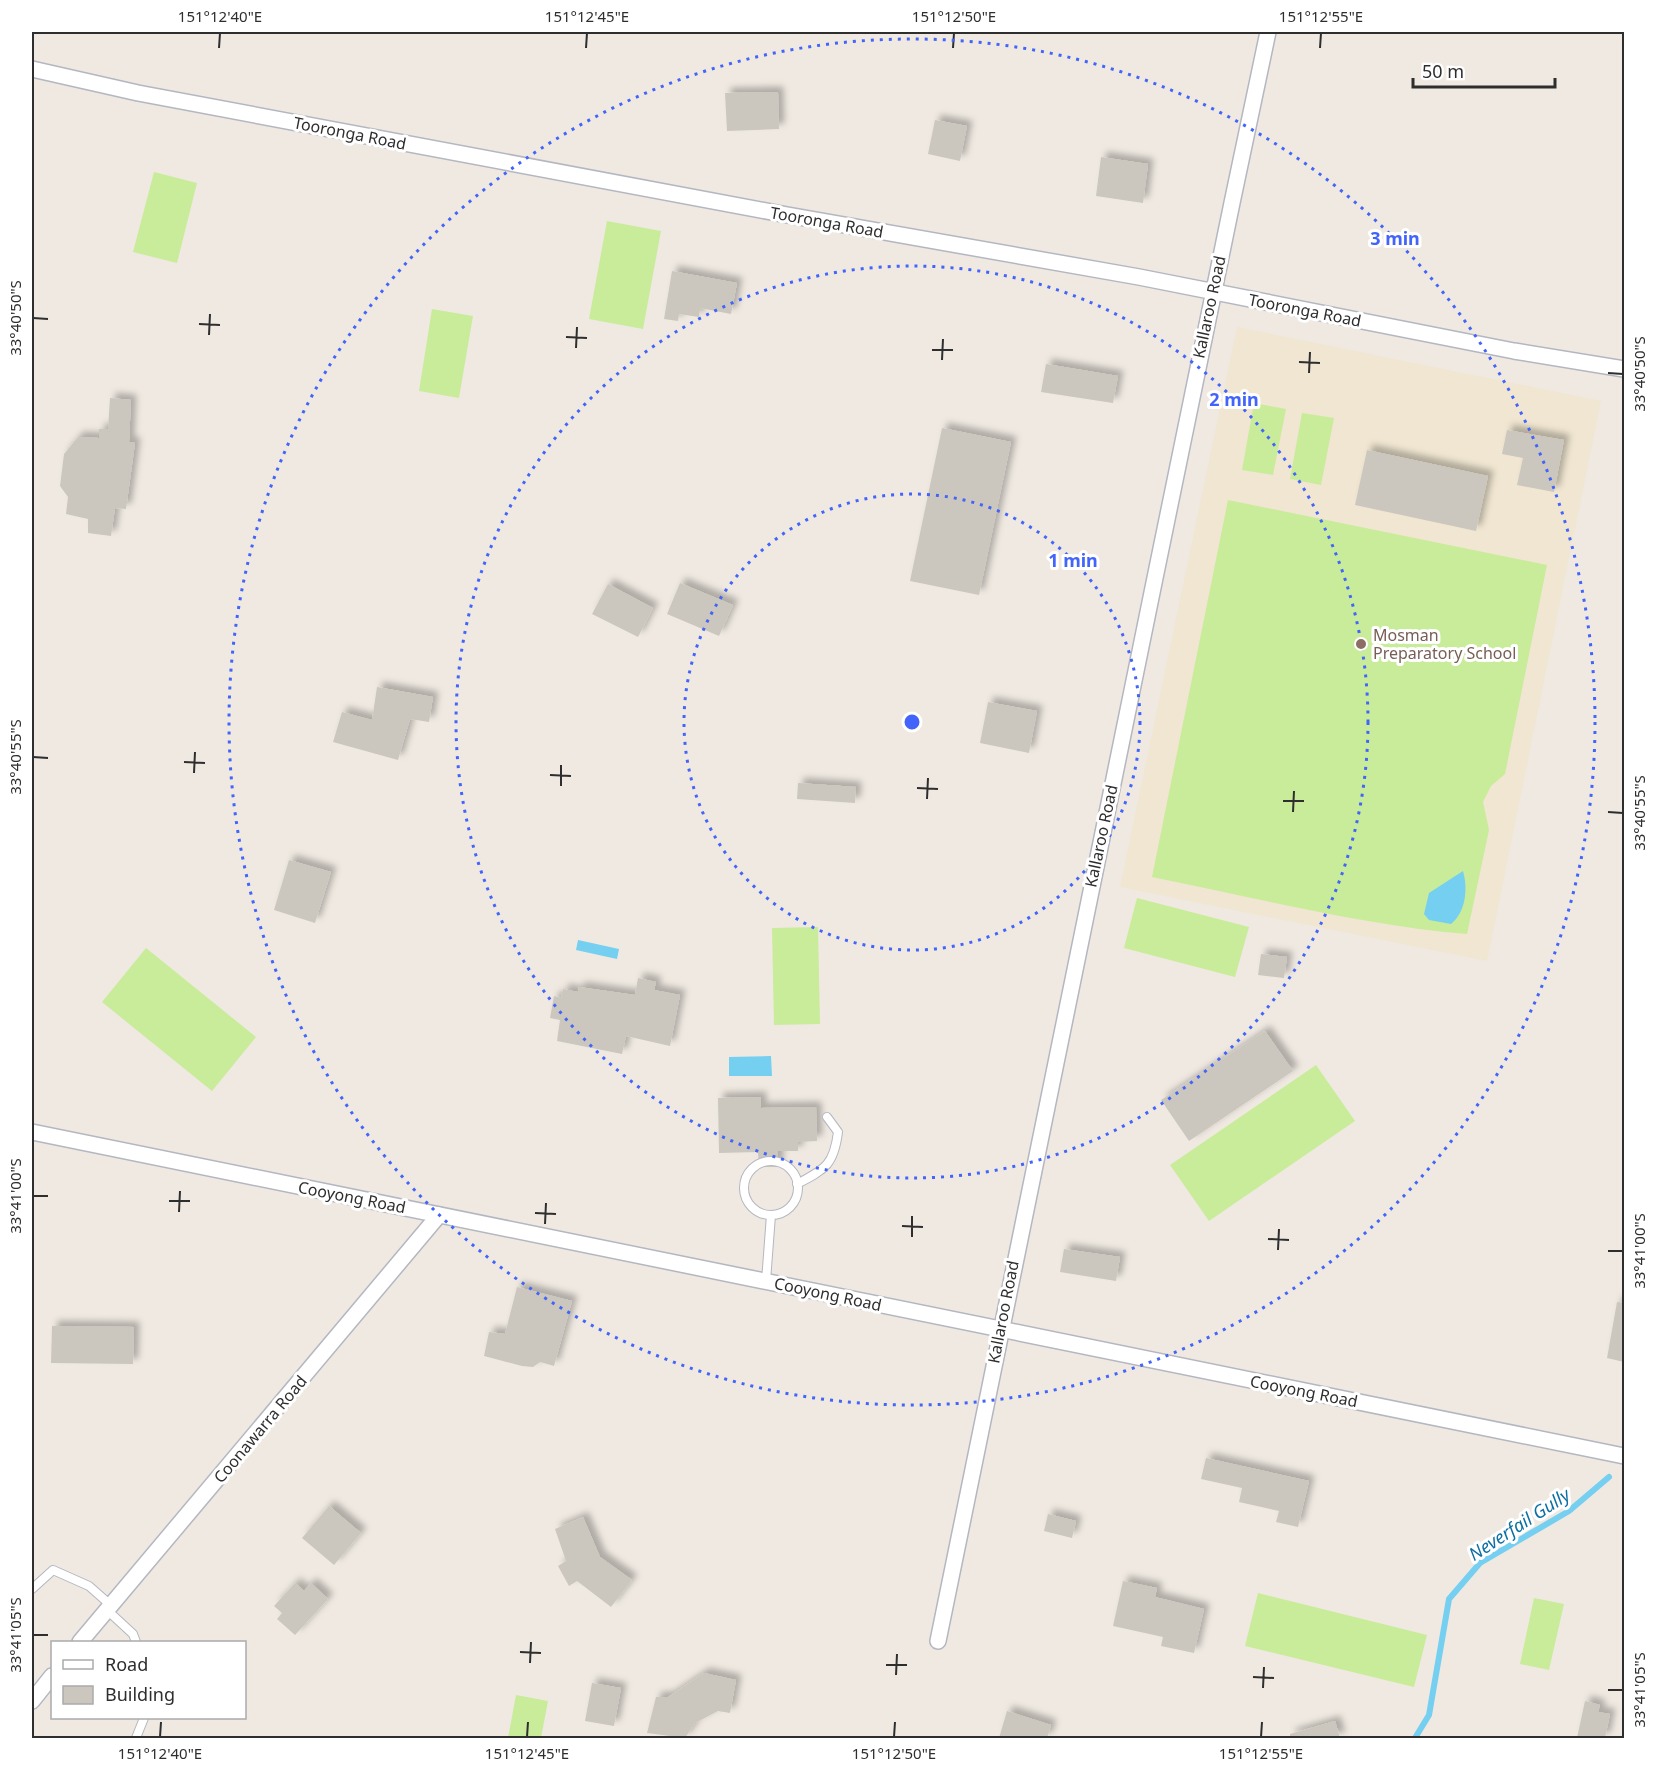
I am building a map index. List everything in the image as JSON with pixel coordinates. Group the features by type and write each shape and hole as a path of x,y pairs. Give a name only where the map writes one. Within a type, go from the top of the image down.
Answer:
{"street":[{"name":"Kallaroo Road","path":"938,1641 1212,292 1268,32"},
{"name":"Tooronga Road","path":"32,69 138,93 1212,292 1514,351 1624,369"},
{"name":"Cooyong Road","path":"32,1132 1624,1456"},
{"name":"Coonawarra Road","path":"81,1641 439,1215"},
{"path":"32,1701 51,1677"}],"lane":[{"path":"797,1184 828,1167 835,1152 837,1132 827,1117"},
{"path":"777,1161 792,1171 797,1184 795,1199 789,1207 771,1215 757,1211 744,1194 744,1185 750,1170 763,1162 777,1161"},
{"path":"766,1281 771,1215"},
{"path":"32,1589 54,1570 89,1586 111,1606 133,1634 136,1641"},
{"path":"136,1738 144,1719"}],"shaded area":[{"name":"Mosman Preparatory School","path":"1237,327 1601,401 1487,961 1120,887"}],"green space":[{"path":"154,172 197,183 177,263 133,252"},
{"path":"607,221 661,231 643,329 589,319"},
{"path":"432,309 473,316 459,398 419,391"},
{"path":"1254,403 1286,409 1273,475 1242,470"},
{"path":"1302,413 1334,418 1321,485 1290,479"},
{"path":"1228,500 1547,565 1505,774 1491,786 1483,802 1489,830 1467,934 1348,918 1152,877"},
{"path":"1137,898 1249,927 1235,977 1124,948"},
{"path":"818,927 820,1024 774,1025 772,928"},
{"path":"146,948 256,1037 212,1091 102,1002"},
{"path":"1316,1065 1355,1121 1209,1221 1170,1165"},
{"path":"1258,1593 1427,1635 1414,1687 1245,1646"},
{"path":"1534,1598 1564,1604 1549,1670 1520,1664"},
{"path":"516,1695 548,1701 541,1738 508,1738"}],"water":[{"path":"1463,871 1465,885 1463,906 1456,919 1451,924 1429,920 1424,914 1429,893"},
{"path":"578,940 619,949 617,959 576,950"},
{"path":"771,1056 772,1076 729,1076 729,1057"}],"building":[{"path":"778,92 779,129 727,131 725,93"},
{"path":"935,120 967,126 960,161 928,154"},
{"path":"1101,157 1148,164 1143,203 1096,196"},
{"path":"672,271 737,283 731,314 700,308 699,317 679,314 678,321 664,319"},
{"path":"1046,364 1118,376 1113,403 1041,392"},
{"path":"110,398 131,400 129,442 135,443 126,509 115,508 111,536 88,533 88,519 66,514 68,497 60,486 64,454 78,437 99,438 99,429 108,429"},
{"path":"942,428 1011,442 979,595 910,581"},
{"path":"1507,430 1564,440 1554,492 1517,485 1523,458 1502,454"},
{"path":"1367,450 1488,476 1476,531 1355,505"},
{"path":"680,583 733,605 719,636 667,614"},
{"path":"608,584 653,608 638,637 592,614"},
{"path":"377,687 433,697 429,722 410,719 398,760 333,742 342,712 372,720"},
{"path":"988,702 1037,711 1029,753 980,743"},
{"path":"798,783 856,787 855,803 797,799"},
{"path":"289,860 331,872 315,923 274,910"},
{"path":"1261,954 1287,957 1284,978 1258,975"},
{"path":"638,978 656,982 654,990 680,995 670,1046 626,1036 622,1054 557,1041 560,1020 550,1018 554,996 561,998 563,989 578,992 579,987 635,995"},
{"path":"1265,1031 1293,1071 1189,1141 1161,1100"},
{"path":"761,1097 761,1108 816,1107 817,1141 798,1142 798,1151 778,1151 778,1167 759,1167 758,1152 719,1153 718,1098"},
{"path":"1064,1249 1120,1257 1116,1281 1060,1272"},
{"path":"517,1287 572,1301 554,1366 540,1362 533,1367 522,1366 484,1356 489,1332 505,1334"},
{"path":"1617,1302 1624,1303 1624,1362 1607,1358"},
{"path":"52,1326 134,1327 133,1364 51,1363"},
{"path":"1206,1458 1309,1481 1298,1527 1276,1522 1279,1511 1239,1502 1242,1488 1201,1479"},
{"path":"329,1506 361,1533 334,1565 302,1538"},
{"path":"1048,1514 1076,1521 1072,1538 1044,1531"},
{"path":"583,1517 600,1557 632,1580 611,1607 577,1581 569,1586 558,1566 566,1561 555,1529"},
{"path":"1123,1581 1157,1588 1155,1597 1204,1609 1194,1653 1161,1646 1163,1637 1113,1626"},
{"path":"295,1583 304,1591 311,1583 328,1599 295,1635 277,1619 282,1613 274,1606"},
{"path":"704,1673 736,1680 730,1713 718,1711 695,1723 685,1738 647,1733 656,1697 668,1697"},
{"path":"592,1683 621,1688 614,1726 585,1721"},
{"path":"1585,1701 1600,1705 1598,1712 1610,1714 1605,1738 1577,1738"},
{"path":"1007,1711 1051,1725 1047,1738 999,1738"},
{"path":"1335,1721 1340,1738 1290,1738 1290,1734"}],"waterway":[{"name":"Neverfail Gully","path":"1415,1738 1429,1715 1449,1599 1480,1563 1569,1511 1609,1477"}],"place":[{"name":"Mosman Preparatory School","path":"1361,644"}]}
